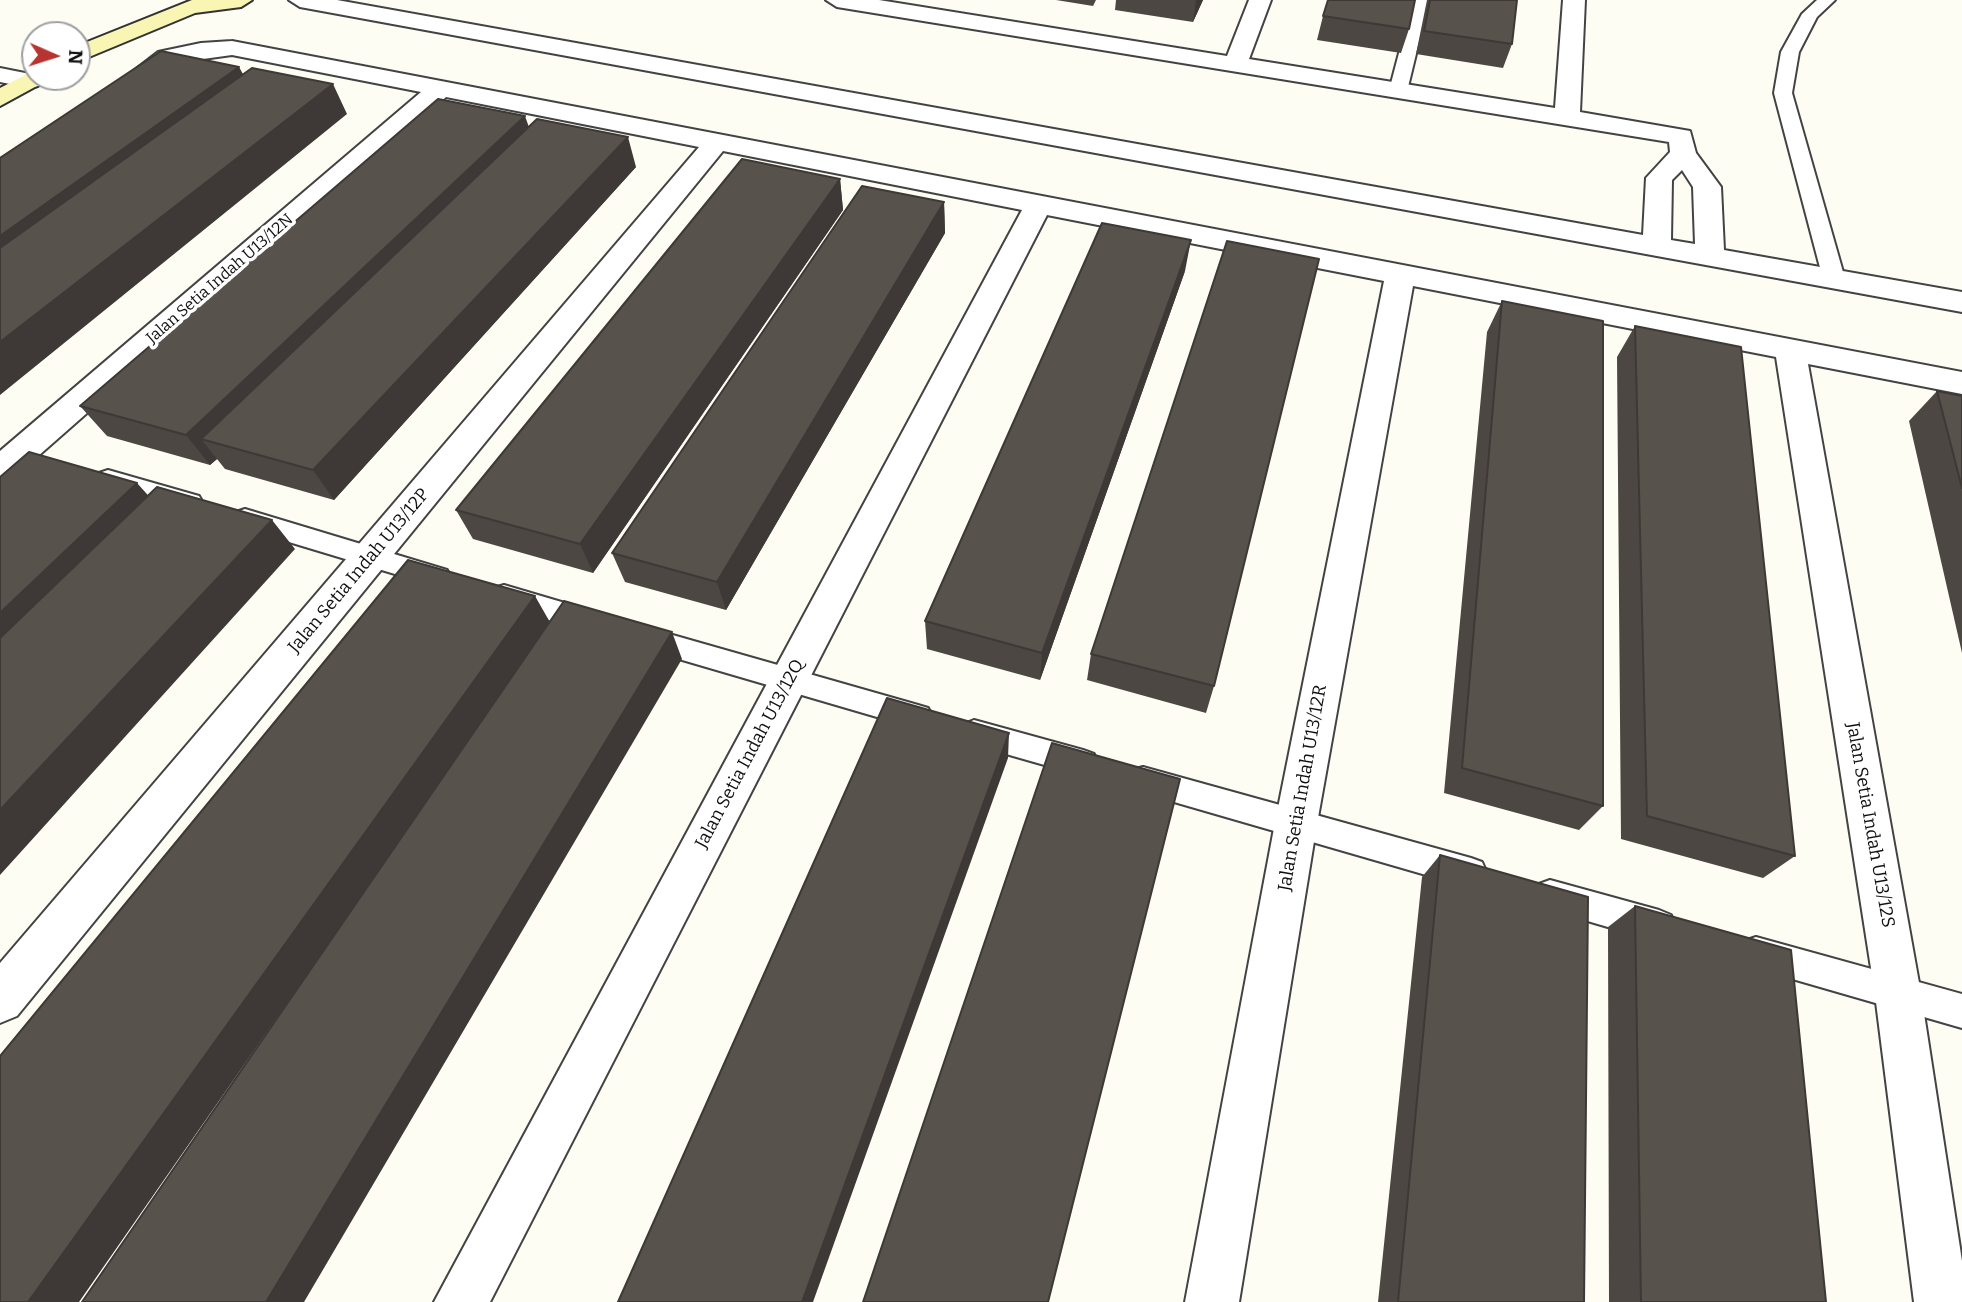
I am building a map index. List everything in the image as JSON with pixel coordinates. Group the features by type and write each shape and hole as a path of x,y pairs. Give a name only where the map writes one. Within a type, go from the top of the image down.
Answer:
{"street":[{"path":"91,45 167,0"},
{"path":"91,47 190,7 241,0"},
{"path":"300,0 1962,302"},
{"path":"837,0 933,7 1235,65 1681,136 1683,153 1707,187 1710,256"},
{"path":"1235,65 1260,0"},
{"path":"1567,119 1574,0"},
{"path":"113,94 166,57 201,50 232,48 1962,383"},
{"path":"0,75 21,78"},
{"path":"0,99 21,86"},
{"name":"Jalan Setia Indah U13/12N","path":"16,457 440,89"},
{"name":"Jalan Setia Indah U13/12P","path":"0,999 716,143"},
{"path":"1657,248 1659,177 1683,153"},
{"name":"Jalan Setia Indah U13/12Q","path":"461,1302 1038,205"},
{"name":"Jalan Setia Indah U13/12R","path":"1212,1302 1296,824 1400,276"},
{"name":"Jalan Setia Indah U13/12S","path":"1790,350 1898,994 1941,1302"}],"lane":[{"path":"1398,91 1421,0"},
{"path":"1827,0 1810,14 1790,51 1783,93 1834,279"},
{"path":"85,472 789,680 1684,933"},
{"path":"1724,944 1962,1011"}],"building":[{"path":"1328,0 1415,0 1409,29 1323,16"},
{"path":"1430,0 1517,0 1512,44 1424,31"},
{"path":"161,51 239,67 0,236 0,158"},
{"path":"252,68 333,84 0,342 0,248"},
{"path":"438,99 525,116 186,435 80,406"},
{"path":"537,119 628,137 313,470 201,439"},
{"path":"742,159 840,179 580,544 456,510"},
{"path":"862,186 944,202 717,582 612,553"},
{"path":"1102,223 1191,240 1042,653 925,621"},
{"path":"1227,241 1319,259 1214,686 1091,654"},
{"path":"1502,301 1603,321 1603,806 1462,768"},
{"path":"1635,326 1741,347 1795,856 1647,816"},
{"path":"1937,391 1962,396 1962,488"},
{"path":"29,452 137,483 0,613 0,477"},
{"path":"157,487 272,520 0,810 0,638"},
{"path":"408,560 535,596 28,1302 0,1302 0,1056"},
{"path":"564,601 672,632 266,1302 82,1302"},
{"path":"887,698 1009,733 802,1302 618,1302"},
{"path":"1052,743 1180,779 1048,1302 863,1302"},
{"path":"1440,855 1588,897 1584,1302 1398,1302"},
{"path":"1635,906 1791,950 1826,1302 1641,1302"}]}
